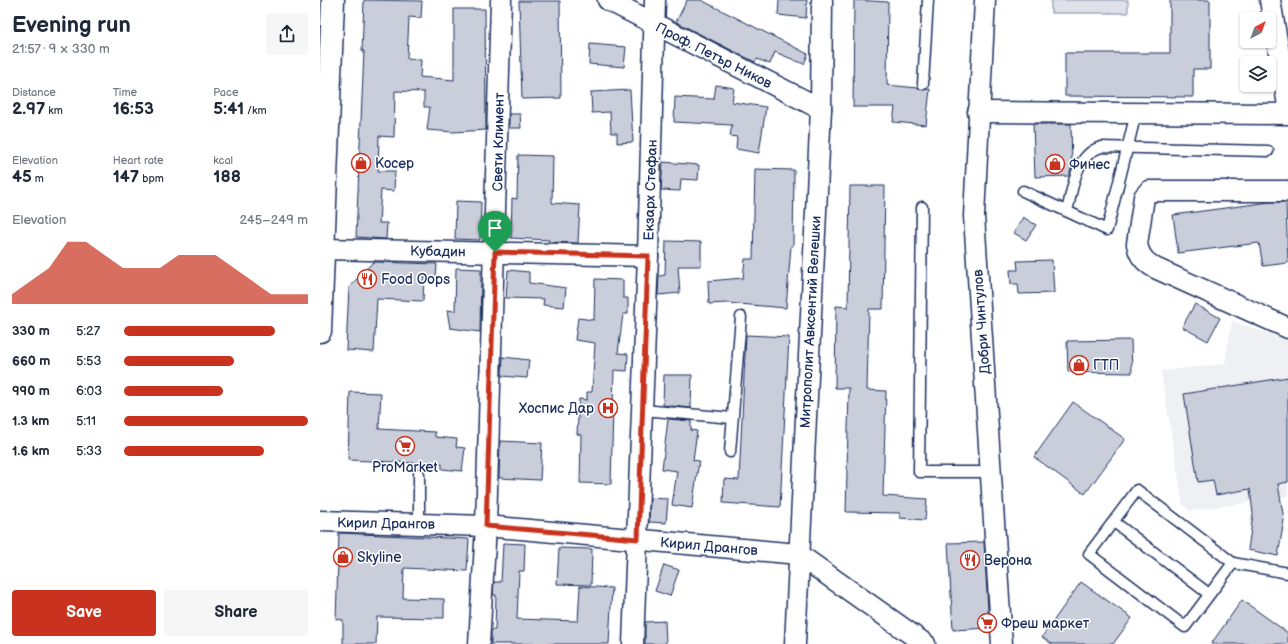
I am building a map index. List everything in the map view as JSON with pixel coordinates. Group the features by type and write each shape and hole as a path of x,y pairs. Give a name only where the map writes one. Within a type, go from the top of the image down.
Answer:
{"main road":[{"path":"320,331 324,249 325,95 333,0"}],"street":[{"name":"Свети Климент","path":"479,644 486,526 501,0"},
{"name":"Проф. Петър Ников","path":"608,0 821,109"},
{"name":"Екзарх Стефан","path":"633,644 643,410 655,0"},
{"name":"Митрополит Авксентий Велешки","path":"795,644 798,554 821,109 822,0"},
{"name":"Добри Чинтулов","path":"985,0 978,112 974,216 1002,644"},
{"path":"1270,0 1288,105"},
{"path":"978,112 1288,114"},
{"path":"1288,191 1149,191 1144,197 1136,244 1138,251 1145,262 1155,268 1288,328"},
{"name":"Кубадин","path":"324,249 648,256"},
{"name":"Кирил Дрангов","path":"320,521 486,526 798,554 925,644"}],"lane":[{"path":"923,84 928,0"},
{"path":"1022,191 1107,230 1126,148 1136,113"},
{"path":"1067,211 1080,162 1092,150 1101,147 1268,151"},
{"path":"922,207 920,472 991,472"},
{"path":"730,452 740,317"},
{"path":"643,410 732,418"},
{"path":"419,474 419,524"},
{"path":"1233,563 1185,627 1089,554 1137,490 1233,563 1288,573"},
{"path":"1114,522 1209,594"}],"shaded area":[{"path":"1051,0 1128,0 1128,13 1051,13"},
{"path":"1232,321 1288,340 1288,496 1190,511 1183,505 1161,371 1225,364"}],"building":[{"path":"364,0 422,1 421,18 409,17 407,59 421,60 420,77 454,80 454,9 485,9 486,130 453,132 427,130 430,107 424,107 424,92 395,91 394,137 379,136 378,171 395,171 394,191 381,190 379,223 387,223 386,239 356,237 364,51 362,51"},
{"path":"687,0 701,0 808,54 804,64 775,52 770,64 757,59 755,62 676,22"},
{"path":"779,0 807,0 806,18 778,15"},
{"path":"854,0 888,2 887,85 918,88 922,90 930,89 926,125 893,122 895,107 853,107"},
{"path":"1170,0 1210,0 1210,69 1193,69 1193,97 1065,96 1065,53 1170,53"},
{"path":"519,1 560,1 561,98 522,99"},
{"path":"590,44 626,47 624,67 589,64"},
{"path":"716,85 734,88 732,102 766,107 759,153 736,149 737,137 730,136 732,125 674,122 675,97 714,99"},
{"path":"630,90 633,142 617,143 617,133 611,133 610,112 592,113 591,92"},
{"path":"509,114 520,114 521,128 509,128"},
{"path":"1033,124 1071,124 1072,166 1069,176 1035,177"},
{"path":"518,155 553,156 552,203 580,205 578,243 548,242 549,240 511,238 512,198 517,199"},
{"path":"663,162 699,165 698,180 681,179 680,191 661,190"},
{"path":"755,169 794,170 793,246 791,246 786,308 727,303 709,304 708,281 743,278 745,259 753,259"},
{"path":"850,186 885,186 883,309 869,309 867,390 886,391 883,496 927,499 925,520 900,518 900,513 846,512 849,388 835,388 836,306 848,307"},
{"path":"456,201 481,202 480,240 455,239"},
{"path":"1270,202 1286,202 1288,263 1263,266 1259,243 1178,253 1173,215"},
{"path":"1023,217 1036,225 1026,240 1014,233"},
{"path":"666,241 701,242 701,266 678,266 680,293 658,295 659,276 665,275"},
{"path":"1052,260 1054,293 1019,294 1018,284 1011,284 1010,270 1018,270 1017,261"},
{"path":"373,262 437,264 436,278 424,278 423,301 377,299 374,352 346,350 349,287"},
{"path":"456,268 481,269 480,332 450,328 447,310 455,311"},
{"path":"508,270 529,272 529,283 566,288 564,307 543,305 544,299 506,298"},
{"path":"595,279 623,280 623,298 628,298 628,314 623,314 618,353 628,354 627,371 614,370 611,484 580,483 581,435 577,434 579,399 587,400 587,392 592,392 595,343 575,340 578,318 594,320"},
{"path":"1195,304 1220,318 1208,341 1182,327"},
{"path":"746,335 789,337 780,507 723,503 724,479 739,480"},
{"path":"1131,340 1132,373 1068,372 1067,341"},
{"path":"503,357 529,360 527,378 502,376"},
{"path":"664,375 692,375 691,408 663,405"},
{"path":"1288,377 1288,482 1278,484 1284,520 1278,556 1248,550 1253,514 1250,489 1216,495 1213,480 1198,482 1184,394"},
{"path":"350,392 381,393 379,429 435,432 435,437 457,439 456,447 465,448 462,471 442,469 442,464 348,460"},
{"path":"1073,402 1125,439 1085,494 1034,457"},
{"path":"668,419 691,421 691,430 697,431 693,460 699,461 692,508 672,505 677,471 662,469"},
{"path":"500,441 542,443 540,480 499,478"},
{"path":"650,498 668,499 666,523 649,522"},
{"path":"339,533 469,539 467,571 404,568 403,598 444,599 444,618 377,617 376,644 343,644 343,620 336,619"},
{"path":"984,542 989,628 953,630 948,543"},
{"path":"503,543 525,544 524,571 519,571 517,619 578,621 580,586 612,588 609,644 491,644 491,630 495,630 496,595 493,595 494,582 501,582"},
{"path":"559,548 592,549 591,585 557,584"},
{"path":"664,565 679,570 670,596 655,591"},
{"path":"1081,582 1132,618 1113,644 1052,644 1042,637"},
{"path":"1242,600 1288,633 1288,644 1211,644"},
{"path":"665,621 666,644 645,644 645,622"}],"place":[{"name":"Косер","path":"361,163"},
{"name":"Финес","path":"1055,164"},
{"name":"Food Oops","path":"367,279"},
{"name":"ГТП","path":"1079,365"},
{"name":"Хоспис Дар","path":"608,408"},
{"name":"ProMarket","path":"405,446"},
{"name":"Skyline","path":"343,557"},
{"name":"Верона","path":"970,560"},
{"name":"Фреш маркет","path":"987,623"}],"route":[{"path":"495,252 648,256 638,539 486,526 495,252"}]}
